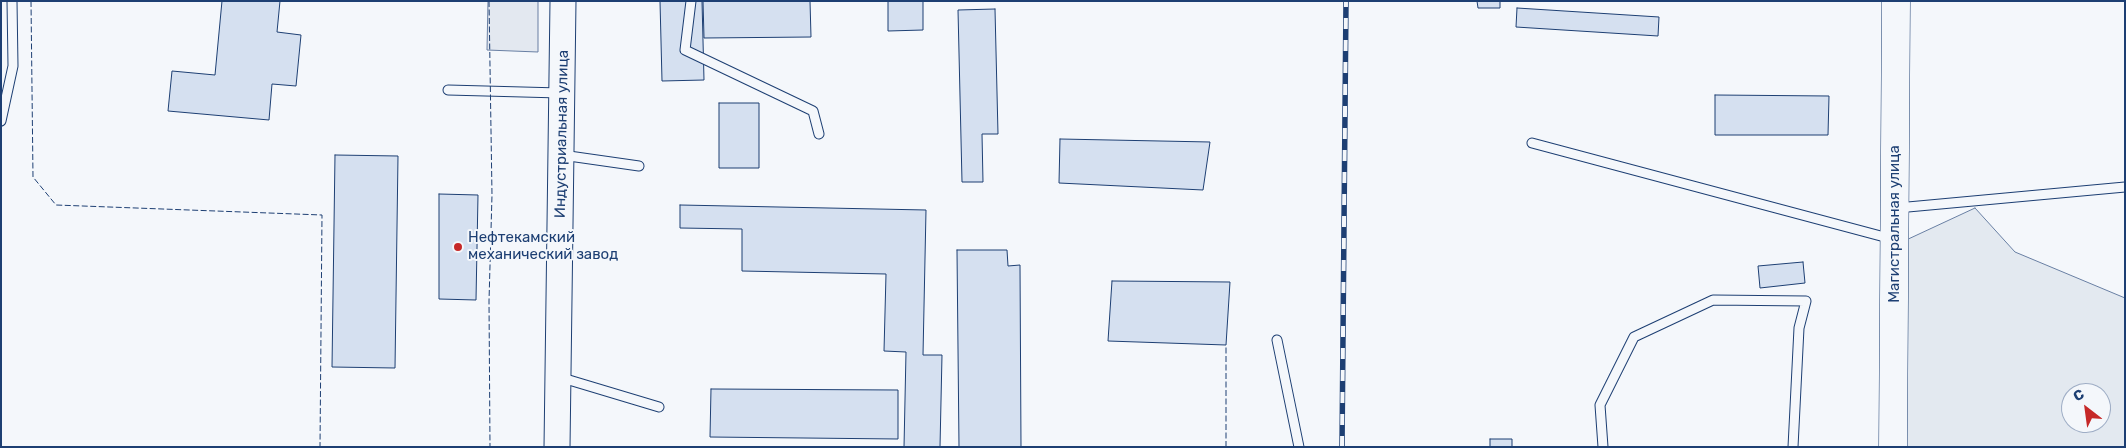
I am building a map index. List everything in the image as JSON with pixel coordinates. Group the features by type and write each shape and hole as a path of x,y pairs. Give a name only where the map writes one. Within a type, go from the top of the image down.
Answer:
{"main road":[{"name":"Индустриальная улица","path":"557,447 564,1"},
{"name":"Магистральная улица","path":"1893,447 1896,1"}],"lane":[{"path":"1,121 13,66 12,1"},
{"path":"691,1 685,50 813,111 819,134"},
{"path":"448,90 562,93"},
{"path":"1532,144 1894,239"},
{"path":"561,155 639,166"},
{"path":"1895,208 2125,187"},
{"path":"1603,447 1600,405 1634,337 1713,300 1806,301 1799,328 1793,447"},
{"path":"1277,340 1300,447"},
{"path":"558,377 659,407"}],"shaded area":[{"path":"488,1 538,1 538,52 487,50"},
{"path":"1975,208 2015,252 2125,298 2125,447 1903,447 1904,241"}],"building":[{"path":"222,1 280,1 277,32 301,35 296,86 272,84 269,120 168,111 172,71 215,75"},
{"path":"660,1 702,1 704,80 662,81"},
{"path":"703,1 810,1 811,37 704,38"},
{"path":"888,1 923,1 923,30 888,31"},
{"path":"1477,1 1500,1 1500,8 1478,8"},
{"path":"1517,8 1659,17 1658,36 1516,27"},
{"path":"995,9 998,134 982,134 983,182 962,182 958,10"},
{"path":"1715,95 1829,96 1828,135 1715,135"},
{"path":"719,103 759,103 759,168 719,168"},
{"path":"1060,139 1210,142 1203,190 1059,183"},
{"path":"335,155 398,156 395,368 332,367"},
{"name":"Нефтекамский механический завод","path":"439,194 478,195 476,300 439,299"},
{"path":"680,205 926,210 923,355 942,355 940,447 904,447 906,352 884,351 886,274 742,271 742,229 680,228"},
{"path":"957,250 1007,250 1008,266 1020,265 1021,447 959,447"},
{"path":"1803,262 1805,283 1760,288 1758,266"},
{"path":"1112,281 1230,282 1226,345 1108,341"},
{"path":"711,389 898,390 898,439 710,437"},
{"path":"1490,439 1512,439 1512,447 1490,447"}],"railway":[{"path":"1342,447 1346,1"}],"fence":[{"path":"31,1 33,177 56,205 322,215 320,447"},
{"path":"489,1 492,195 489,301 490,447"},
{"path":"1226,345 1226,447"}],"place":[{"name":"Нефтекамский механический завод","path":"458,247"}]}
